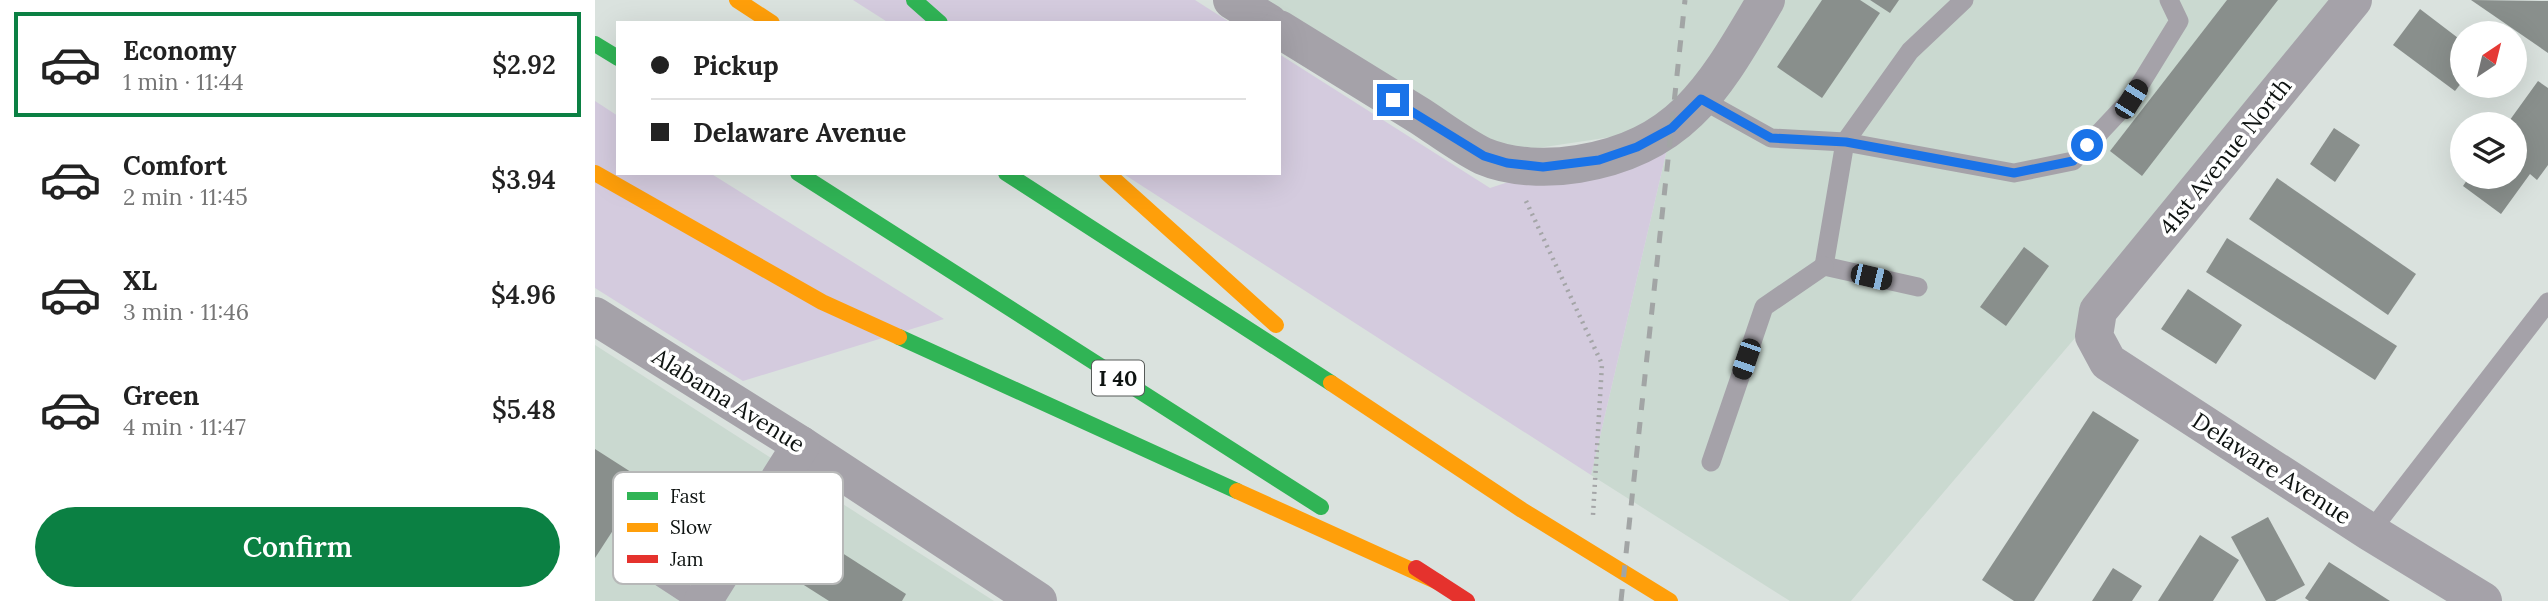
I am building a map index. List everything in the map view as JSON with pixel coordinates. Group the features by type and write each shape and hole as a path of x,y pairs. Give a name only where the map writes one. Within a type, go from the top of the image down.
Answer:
{"highway":[{"path":"737,0 769,21"},
{"path":"914,0 938,21"},
{"path":"595,44 616,57"},
{"path":"595,173 822,302 1438,582"},
{"name":"I 40","path":"801,175 1467,601"},
{"path":"1009,175 1363,403 1522,510 1670,601"},
{"path":"1109,175 1363,403"}],"street":[{"path":"1232,0 1266,21"},
{"path":"1281,30 1484,156 1507,163 1543,167 1599,160 1637,147 1672,128 1721,75 1766,0"},
{"name":"41st Avenue North","path":"2098,311 2353,0"},
{"name":"Delaware Avenue","path":"2098,311 2094,336 2108,362 2370,532 2483,601"},
{"name":"Alabama Avenue","path":"595,316 842,472"},
{"path":"784,472 801,445"},
{"name":"Alabama Avenue","path":"843,473 1038,601"},
{"path":"703,601 714,584"}],"lane":[{"path":"1824,267 1846,142 1910,51 1964,0"},
{"path":"1701,99 1771,138 1846,142 2014,173 2073,161 2131,99 2179,21 2169,0"},
{"path":"1711,461 1764,307 1824,267 1918,287"},
{"path":"2370,532 2548,302"},
{"path":"671,584 697,601"}],"path":[{"path":"1507,163 1602,364 1593,518"}],"shaded area":[{"path":"853,0 1195,0 1228,21 886,21"},
{"path":"1232,0 2351,0 2098,311 1851,601 1790,601 1591,475 1672,128 1484,156 1281,30 1281,21 1266,21"},
{"path":"1281,55 1490,188 1672,128 1591,475 1125,175 1281,175"},
{"path":"595,101 616,115 616,175 713,175 944,319 743,381 595,288"},
{"path":"595,345 793,472 613,472 613,584 843,584 843,504 994,601 595,601"}],"building":[{"path":"1822,0 1860,0 1880,13 1822,98 1777,67"},
{"path":"1870,0 1899,0 1890,13"},
{"path":"2227,0 2278,0 2142,176 2110,151"},
{"path":"2471,0 2548,1 2548,53 2527,39 2527,21 2502,21"},
{"path":"2420,9 2450,32 2450,87 2393,45"},
{"path":"2538,81 2548,88 2548,165 2537,180 2530,174 2527,178 2527,112 2516,112"},
{"path":"2334,128 2360,145 2335,182 2310,164"},
{"path":"2277,178 2416,274 2388,315 2249,219"},
{"path":"2467,189 2519,189 2501,214"},
{"path":"2227,238 2397,346 2375,380 2206,272"},
{"path":"2024,247 2049,266 2006,326 1980,307"},
{"path":"2188,289 2242,325 2216,364 2161,329"},
{"path":"2093,411 2139,440 2034,601 2014,601 1982,580"},
{"path":"595,449 631,472 613,472 613,530 595,558"},
{"path":"2268,517 2305,585 2275,601 2266,601 2231,537"},
{"path":"2200,535 2239,560 2213,601 2158,601"},
{"path":"843,554 906,594 902,601 829,601 802,584 843,584"},
{"path":"2329,562 2390,601 2309,601 2305,598"},
{"path":"2113,568 2142,586 2132,601 2092,601"}],"railway":[{"path":"1621,601 1685,0"}],"traffic: fast":[{"path":"914,0 938,21"},
{"path":"595,44 616,57"},
{"path":"801,175 1321,507"},
{"path":"1009,175 1331,383"},
{"path":"899,337 1237,491"}],"traffic: slow":[{"path":"737,0 769,21"},
{"path":"595,173 822,302 899,337"},
{"path":"1109,175 1276,325"},
{"path":"1331,383 1522,510 1670,601"},
{"path":"1237,491 1438,582"}],"traffic: jam":[{"path":"1416,568 1467,601"}],"route":[{"path":"1393,100 1484,156 1507,163 1543,167 1599,160 1637,147 1672,128 1701,99 1771,138 1846,142 2014,173 2073,161 2087,145"}]}
